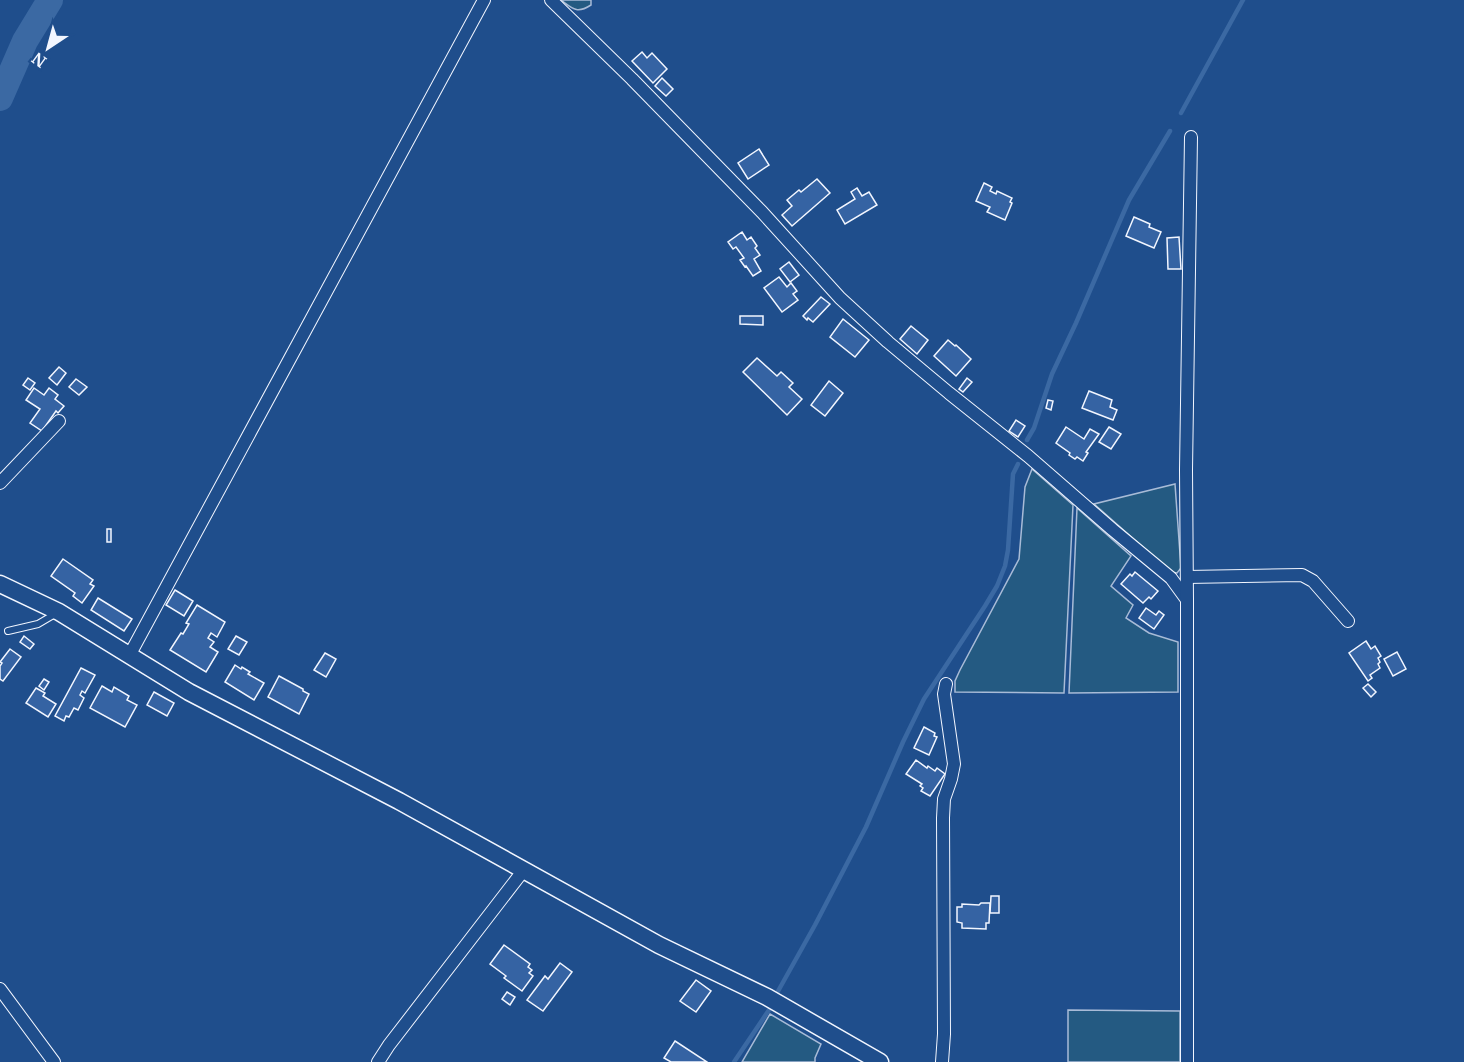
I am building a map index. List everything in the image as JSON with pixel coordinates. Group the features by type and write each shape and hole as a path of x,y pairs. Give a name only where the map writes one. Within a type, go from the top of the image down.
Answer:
{"street":[{"path":"129,656 484,0"},
{"path":"551,0 762,212 840,298 905,356 1028,456 1171,578 1187,600"},
{"path":"1187,1062 1186,470 1191,137"},
{"path":"0,483 59,421"},
{"path":"1187,577 1302,575 1312,581 1348,621"},
{"path":"0,584 58,612 189,692 399,801 659,945 767,997 880,1062"},
{"path":"942,1062 944,1034 943,818 944,799 954,764 944,694 946,684"},
{"path":"378,1062 523,871"},
{"path":"0,988 54,1062"}],"lane":[{"path":"8,631 38,624 58,612"}],"shaded area":[{"path":"561,0 591,0 591,5 579,10"},
{"path":"1032,469 1073,505 1064,693 955,692 955,681 960,670 1019,559 1025,487"},
{"path":"1175,484 1181,568 1177,573 1171,572 1094,504"},
{"path":"1077,508 1131,556 1111,586 1133,605 1126,618 1149,633 1178,642 1178,692 1069,693"},
{"path":"1068,1010 1180,1011 1180,1062 1068,1062"},
{"path":"770,1014 821,1044 815,1062 742,1062"}],"building":[{"path":"642,52 647,58 652,53 667,69 653,83 632,61"},
{"path":"662,78 673,89 666,96 655,86"},
{"path":"759,149 769,165 748,179 738,163"},
{"path":"817,179 830,193 792,226 782,215 792,206 787,200"},
{"path":"984,183 992,187 990,191 996,194 997,191 1012,198 1005,220 987,212 990,207 976,201"},
{"path":"857,188 862,196 869,192 877,205 845,224 837,210 855,199 851,192"},
{"path":"1134,217 1161,232 1154,248 1126,236"},
{"path":"742,232 747,240 751,237 760,255 754,259 761,271 753,276 740,260 744,258 736,247 733,249 728,242"},
{"path":"1179,237 1181,269 1168,269 1167,238"},
{"path":"789,262 799,275 790,282 780,269"},
{"path":"779,277 787,287 791,283 797,291 793,294 798,300 782,312 764,288"},
{"path":"821,297 830,304 813,322 808,318 807,320 803,316"},
{"path":"740,316 763,316 763,325 740,324"},
{"path":"843,319 869,340 855,357 830,337"},
{"path":"911,326 928,340 917,354 900,339"},
{"path":"948,340 971,359 956,376 934,356"},
{"path":"757,358 777,376 781,372 793,383 789,387 802,399 787,415 743,372"},
{"path":"59,367 66,373 57,385 49,378"},
{"path":"28,378 35,383 30,390 23,385"},
{"path":"967,378 972,382 963,392 959,389"},
{"path":"76,379 87,387 79,395 69,387"},
{"path":"829,381 843,393 825,416 811,405"},
{"path":"34,388 44,395 49,388 58,395 55,399 64,406 58,413 56,411 42,431 30,423 40,409 26,400"},
{"path":"1089,391 1112,400 1110,407 1117,410 1113,420 1082,408"},
{"path":"1048,400 1053,401 1051,410 1046,408"},
{"path":"1016,420 1025,426 1018,437 1009,431"},
{"path":"1066,427 1084,439 1090,429 1099,434 1086,452 1088,453 1083,461 1069,455 1070,453 1056,443"},
{"path":"1109,427 1121,434 1111,449 1099,442"},
{"path":"107,529 111,529 111,542 107,542"},
{"path":"63,559 93,580 90,584 94,586 82,603 73,596 75,593 51,576"},
{"path":"1135,572 1158,591 1151,599 1149,597 1143,603 1121,584"},
{"path":"175,590 193,601 184,616 166,605"},
{"path":"98,598 132,619 124,631 91,610"},
{"path":"197,605 225,622 217,637 211,633 208,638 214,642 210,647 218,652 206,672 170,650 189,624 186,623"},
{"path":"1146,608 1156,615 1159,611 1164,615 1154,629 1139,618"},
{"path":"24,636 34,644 30,649 20,642"},
{"path":"236,636 247,642 239,655 228,649"},
{"path":"1366,641 1371,649 1375,646 1381,656 1378,658 1380,668 1370,675 1372,678 1368,681 1349,653"},
{"path":"10,649 21,657 3,681 0,679 2,663 0,662"},
{"path":"1397,652 1406,669 1393,676 1384,659"},
{"path":"325,653 336,659 326,677 314,670"},
{"path":"235,665 241,669 242,667 250,672 248,674 264,683 254,700 225,682"},
{"path":"81,668 95,675 85,693 82,691 80,695 84,698 78,710 74,708 64,721 55,716"},
{"path":"279,676 309,694 299,714 268,697"},
{"path":"44,679 49,682 44,690 39,686"},
{"path":"1368,684 1376,692 1371,697 1363,688"},
{"path":"102,686 112,692 114,687 129,696 127,700 137,705 125,727 90,708"},
{"path":"36,688 45,693 43,696 56,704 48,717 26,703"},
{"path":"154,692 174,703 167,716 147,705"},
{"path":"924,727 935,733 934,736 937,737 929,755 914,748"},
{"path":"916,760 927,768 928,766 935,771 937,768 945,774 930,796 921,791 922,784 906,774"},
{"path":"991,896 999,896 999,913 990,913"},
{"path":"990,903 989,923 986,923 986,929 962,928 962,923 957,922 957,907 962,907 962,904 979,905"},
{"path":"504,945 530,964 528,967 532,970 529,973 533,976 522,991 490,964"},
{"path":"560,963 572,972 543,1011 527,1000 545,976 548,979"},
{"path":"696,980 711,991 696,1012 680,1001"},
{"path":"507,992 515,997 510,1005 502,999"},
{"path":"675,1041 707,1062 671,1062 664,1058"}],"waterway":[{"path":"0,98 25,41 50,0"},
{"path":"1181,113 1243,0"},
{"path":"1027,440 1034,428 1052,374 1129,200 1170,131"},
{"path":"777,993 866,827 924,699 997,586 1005,566 1008,550 1013,474 1018,464"},
{"path":"734,1062 771,1007"}]}
